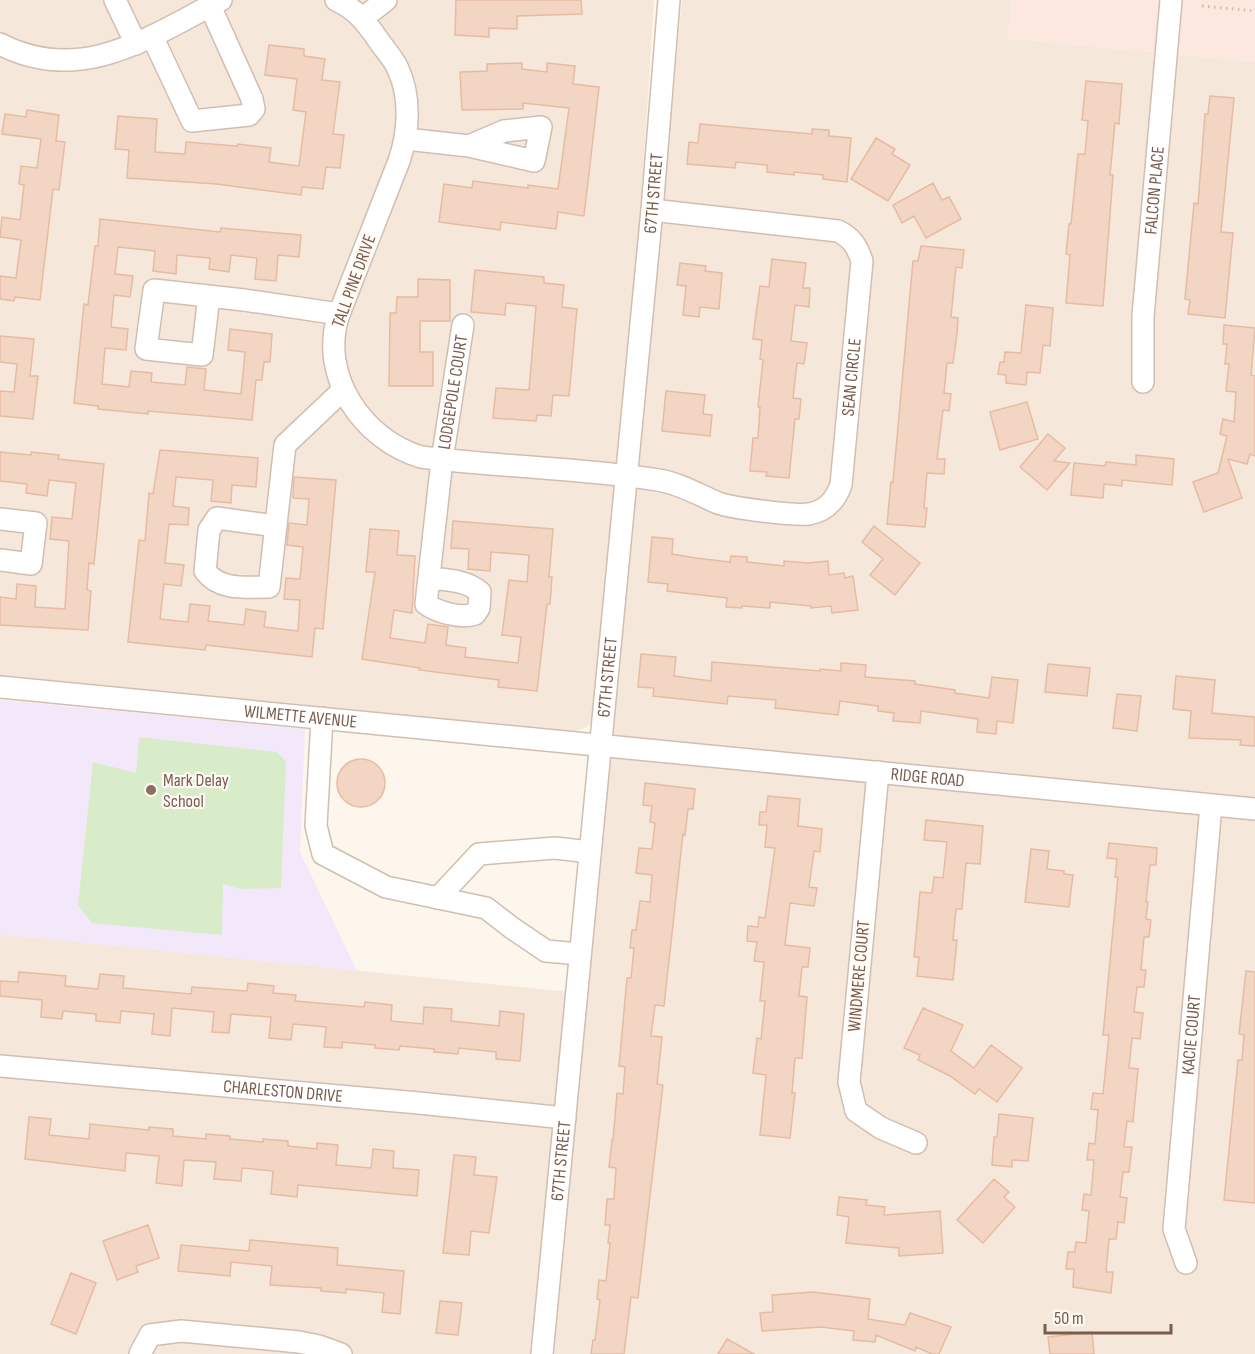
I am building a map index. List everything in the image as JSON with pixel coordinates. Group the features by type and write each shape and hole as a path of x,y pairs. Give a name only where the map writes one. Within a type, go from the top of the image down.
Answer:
{"street":[{"path":"0,44 28,55 51,59 100,58 144,40 216,3 254,110 249,116 192,121 144,40 115,0"},
{"name":"TALL PINE DRIVE","path":"336,0 363,18 398,68 407,110 406,139 399,161 334,331 334,350 343,390 356,411 388,443 404,452 442,460 626,477"},
{"path":"363,18 386,0"},
{"name":"67TH STREET","path":"542,1354 652,210 669,0"},
{"name":"FALCON PLACE","path":"1143,382 1143,316 1171,0"},
{"path":"406,139 469,146"},
{"name":"SEAN CIRCLE","path":"626,477 661,480 721,504 805,514 817,512 832,502 841,485 862,261 853,240 838,231 652,210"},
{"path":"209,296 339,314"},
{"name":"LODGEPOLE COURT","path":"429,578 442,460 463,325"},
{"path":"276,526 285,446 343,390"},
{"path":"0,519 36,523 31,564 0,560"},
{"name":"WILMETTE AVENUE","path":"0,687 600,744"},
{"path":"322,718 315,826 323,854 386,887 486,908 546,951 580,954"},
{"name":"RIDGE ROAD","path":"600,744 1255,809"},
{"name":"WINDMERE COURT","path":"878,772 849,1082 856,1111 881,1128 916,1143"},
{"name":"KACIE COURT","path":"1186,1263 1174,1229 1212,805"},
{"path":"438,898 479,854 555,848 590,852"},
{"name":"CHARLESTON DRIVE","path":"0,1066 565,1118"},
{"path":"140,1354 150,1335 181,1331 298,1342 341,1354"}],"path":[{"path":"1202,6 1255,11"}],"shaded area":[{"path":"0,0 654,0 635,301 595,713 591,723 585,728 575,731 560,730 0,675"},
{"path":"682,0 1012,0 1008,38 1255,62 1255,1354 552,1354"},
{"path":"1012,0 1255,0 1255,62 1008,38"},
{"name":"Mark Delay School","path":"0,700 305,729 300,852 357,971 0,934"},
{"path":"0,934 569,992 534,1354 0,1354"}],"green space":[{"path":"139,737 277,752 286,762 281,888 240,889 223,884 222,935 92,923 78,905 93,762 136,773"}],"building":[{"path":"456,0 581,0 582,14 517,16 517,29 489,28 489,37 455,35"},
{"path":"269,45 304,49 304,56 325,59 322,80 340,82 333,134 344,135 340,168 326,167 323,189 302,187 301,195 216,184 127,178 129,150 115,149 118,116 157,119 155,152 185,154 186,142 237,146 238,144 271,148 269,162 299,166 306,112 293,110 297,79 265,75"},
{"path":"522,63 522,69 547,72 547,63 575,66 573,84 599,87 584,216 558,212 556,229 501,222 500,230 439,222 444,184 472,188 473,181 528,188 528,185 558,189 569,108 523,103 523,109 462,110 460,72 487,71 487,64"},
{"path":"1086,81 1122,84 1119,124 1115,123 1110,175 1113,175 1103,306 1066,303 1070,255 1066,254 1069,224 1071,224 1078,154 1085,154 1088,121 1082,120"},
{"path":"1210,96 1234,98 1221,232 1233,233 1225,318 1188,314 1190,300 1185,299 1194,203 1198,204 1205,114 1208,114"},
{"path":"27,110 59,115 56,141 65,142 59,190 53,189 40,300 15,297 14,301 0,299 0,276 16,278 21,240 0,237 2,217 20,220 24,185 19,184 21,166 37,168 41,139 2,134 5,114 26,117"},
{"path":"700,124 812,134 812,129 829,130 829,136 851,138 847,182 823,179 823,175 767,172 767,165 736,162 735,168 687,164 689,142 698,143"},
{"path":"876,138 895,149 892,154 910,165 888,201 851,179"},
{"path":"933,183 942,200 949,197 961,219 926,238 914,216 902,223 893,205"},
{"path":"100,219 220,232 221,228 301,235 299,257 278,255 276,281 255,279 257,258 231,255 229,272 209,269 210,258 177,255 176,274 153,271 155,251 118,247 115,274 133,276 130,297 114,295 111,327 128,329 126,350 105,348 102,384 129,387 131,371 152,373 151,382 185,385 187,367 206,369 204,390 241,394 245,352 228,350 230,329 272,334 270,362 264,362 262,380 256,380 252,420 148,411 148,414 98,409 98,406 74,403 84,304 88,305"},
{"path":"921,246 964,250 962,268 956,267 951,317 958,318 957,333 953,363 947,363 944,393 951,394 949,411 943,410 937,459 945,459 944,474 927,473 925,527 887,524 891,482 893,482 913,261 918,261"},
{"path":"772,259 806,263 803,288 810,288 809,307 795,305 791,341 807,343 804,364 797,363 793,398 801,399 799,419 795,419 789,478 766,476 767,472 750,471 753,438 758,438 760,407 758,407 763,360 760,359 762,340 753,339 760,286 769,287"},
{"path":"680,263 706,266 705,271 722,273 719,309 700,307 699,317 683,315 686,286 677,285"},
{"path":"475,270 544,277 544,283 564,285 562,307 577,309 569,396 553,395 551,416 537,415 536,421 493,418 496,388 529,390 536,306 506,303 505,315 471,312"},
{"path":"418,279 450,280 450,321 420,321 420,352 433,352 433,386 389,386 390,313 396,313 397,297 418,297"},
{"path":"1026,305 1053,308 1050,346 1043,345 1040,373 1027,372 1026,385 1006,383 1006,375 998,374 1000,362 1004,362 1005,352 1021,353"},
{"path":"1224,325 1255,328 1251,375 1255,376 1255,456 1250,454 1247,464 1228,459 1242,498 1204,512 1193,482 1218,473 1227,436 1220,434 1223,419 1234,422 1236,392 1226,391 1229,364 1225,364 1227,344 1223,344"},
{"path":"0,336 34,339 30,376 38,376 33,419 0,416 0,391 14,392 17,364 0,362"},
{"path":"666,391 705,395 703,414 712,415 710,436 662,431"},
{"path":"1027,402 1038,439 1000,450 990,412"},
{"path":"1048,434 1065,448 1054,461 1070,463 1047,490 1020,467"},
{"path":"160,450 258,458 256,487 232,485 231,503 211,501 213,480 176,477 173,506 189,508 188,525 169,524 165,563 184,565 181,586 164,584 160,619 188,622 190,604 210,606 208,621 244,625 246,609 266,612 264,627 298,631 300,600 284,599 286,578 300,579 303,547 287,545 289,523 307,525 309,499 293,498 294,477 336,480 323,629 315,628 312,657 206,645 205,650 128,642 139,540 145,541 149,493 153,494"},
{"path":"0,452 59,455 58,459 104,464 94,564 89,563 87,590 91,591 88,630 0,625 0,597 16,599 17,584 36,586 35,607 65,609 69,541 50,539 52,517 72,519 76,483 49,480 47,496 26,493 27,484 0,481"},
{"path":"1136,455 1174,459 1172,485 1122,480 1122,486 1104,484 1103,498 1071,495 1074,463 1105,466 1106,462 1136,465"},
{"path":"453,521 553,529 549,577 552,577 550,604 547,604 537,691 498,687 499,680 419,670 420,668 362,659 375,572 366,572 370,529 399,531 397,555 415,556 412,613 394,610 390,638 425,643 428,624 448,627 446,645 466,648 465,657 518,663 521,637 502,635 509,580 527,582 529,555 491,552 490,571 468,569 469,549 451,548"},
{"path":"874,526 920,563 895,595 870,575 883,559 862,542"},
{"path":"652,537 673,539 672,554 696,558 730,562 731,556 747,557 747,562 784,566 784,561 808,563 828,561 829,575 844,573 845,578 853,576 858,610 832,613 831,606 811,608 811,606 770,602 770,608 726,607 727,598 667,591 668,584 648,582"},
{"path":"641,654 676,657 674,676 711,681 712,662 820,671 820,669 841,671 841,663 866,665 865,677 915,681 915,684 989,698 992,677 1018,680 1013,723 997,721 996,734 977,732 978,719 921,711 920,723 893,721 894,713 878,711 878,706 840,701 838,715 775,708 776,700 728,696 727,704 653,696 654,688 638,687"},
{"path":"1048,664 1090,668 1087,696 1045,692"},
{"path":"1176,676 1215,680 1212,713 1255,717 1255,746 1240,745 1241,740 1189,738 1191,711 1173,709"},
{"path":"1117,694 1141,696 1137,731 1113,728"},
{"path":"356,759 366,759 378,766 385,778 385,788 378,800 366,807 356,807 341,796 337,788 337,778 348,763"},
{"path":"645,783 695,789 693,809 688,809 685,835 683,834 664,1006 655,1005 651,1036 662,1037 657,1084 663,1085 638,1298 631,1297 624,1354 591,1354 600,1300 597,1299 599,1280 606,1281 610,1243 608,1243 610,1225 605,1225 607,1199 614,1199 616,1168 609,1167 617,1093 623,1094 625,1067 619,1066 627,978 631,978 634,948 630,948 632,930 636,930 640,901 650,902 652,875 636,873 639,848 652,849 655,823 650,822 652,806 643,805"},
{"path":"768,796 800,799 798,826 822,829 820,852 814,851 809,887 817,888 814,906 790,903 785,945 810,948 808,967 802,967 799,996 807,997 802,1058 795,1058 792,1093 795,1093 790,1138 760,1135 766,1075 753,1073 757,1038 761,1039 765,1001 760,1001 764,962 754,961 757,942 747,941 748,926 758,927 759,917 765,918 775,848 765,847 767,825 759,825 760,812 766,812"},
{"path":"926,820 983,826 980,864 966,863 962,909 956,909 953,940 957,940 953,980 917,976 919,957 914,957 920,892 932,893 934,877 943,878 947,842 924,840"},
{"path":"1109,843 1157,848 1156,865 1150,865 1146,902 1148,902 1146,919 1151,920 1149,937 1144,937 1141,970 1146,970 1144,987 1137,987 1134,1012 1143,1013 1140,1039 1132,1038 1129,1068 1138,1069 1133,1122 1127,1121 1124,1147 1132,1147 1129,1172 1123,1172 1120,1197 1127,1198 1124,1223 1118,1222 1116,1239 1109,1239 1106,1272 1113,1272 1111,1293 1073,1287 1074,1269 1066,1269 1068,1252 1075,1252 1076,1242 1086,1243 1089,1211 1082,1210 1084,1194 1091,1195 1094,1160 1087,1160 1089,1143 1095,1144 1098,1110 1091,1109 1093,1093 1103,1094 1109,1035 1103,1035 1118,877 1115,877 1117,859 1107,858"},
{"path":"1031,849 1049,851 1047,869 1064,871 1064,874 1073,875 1069,907 1025,902"},
{"path":"1246,971 1255,972 1255,1203 1224,1200 1238,1060 1242,1060 1244,1035 1239,1034"},
{"path":"19,972 66,976 65,986 98,989 100,974 124,976 123,988 191,994 192,987 247,991 248,983 274,986 273,993 296,995 295,1001 364,1007 365,1002 392,1005 391,1021 423,1024 424,1007 452,1009 451,1021 499,1026 500,1011 524,1014 520,1061 496,1059 496,1052 459,1048 458,1054 400,1046 399,1050 375,1048 375,1045 342,1042 342,1048 324,1047 326,1027 293,1024 291,1040 269,1038 271,1017 231,1014 229,1033 212,1032 214,1012 172,1008 170,1036 152,1034 154,1014 121,1011 120,1023 96,1021 96,1014 63,1011 62,1019 41,1017 42,1000 0,996 0,981 18,982"},
{"path":"923,1008 963,1025 951,1051 974,1068 991,1045 1022,1068 997,1102 979,1089 975,1094 950,1076 918,1060 920,1055 904,1048"},
{"path":"999,1114 1033,1118 1028,1161 1012,1160 1012,1167 992,1165 994,1137 997,1137"},
{"path":"29,1117 51,1119 49,1135 89,1139 90,1124 149,1130 149,1127 173,1129 173,1136 206,1139 206,1134 263,1142 263,1139 288,1141 288,1146 317,1149 317,1143 338,1145 336,1165 371,1168 373,1149 394,1151 393,1168 419,1170 417,1196 298,1185 297,1197 271,1194 273,1171 242,1168 241,1181 214,1179 216,1162 184,1160 182,1186 156,1183 159,1156 126,1153 125,1171 25,1159"},
{"path":"454,1155 476,1157 474,1175 497,1177 489,1233 471,1231 469,1255 443,1253"},
{"path":"994,1179 1009,1192 1004,1197 1015,1207 983,1243 957,1220"},
{"path":"839,1197 867,1200 866,1205 885,1207 884,1215 940,1211 943,1253 899,1256 899,1248 846,1243 849,1217 837,1215"},
{"path":"148,1225 159,1258 136,1266 138,1272 117,1280 103,1241"},
{"path":"250,1240 338,1248 337,1265 404,1271 400,1314 382,1312 384,1293 346,1289 346,1293 321,1291 321,1288 270,1285 272,1266 231,1262 230,1276 178,1271 181,1245 249,1251"},
{"path":"71,1273 96,1283 76,1334 51,1324"},
{"path":"813,1292 870,1299 868,1319 905,1325 910,1313 951,1327 939,1354 932,1354 916,1347 915,1351 876,1335 875,1342 853,1340 854,1331 821,1327 762,1331 760,1313 773,1312 772,1295"},
{"path":"440,1301 462,1303 458,1335 436,1333"},
{"path":"1092,1332 1094,1354 1050,1354 1048,1337"},
{"path":"727,1339 754,1354 718,1354"}],"place":[{"name":"Mark Delay School","path":"151,790"}]}
